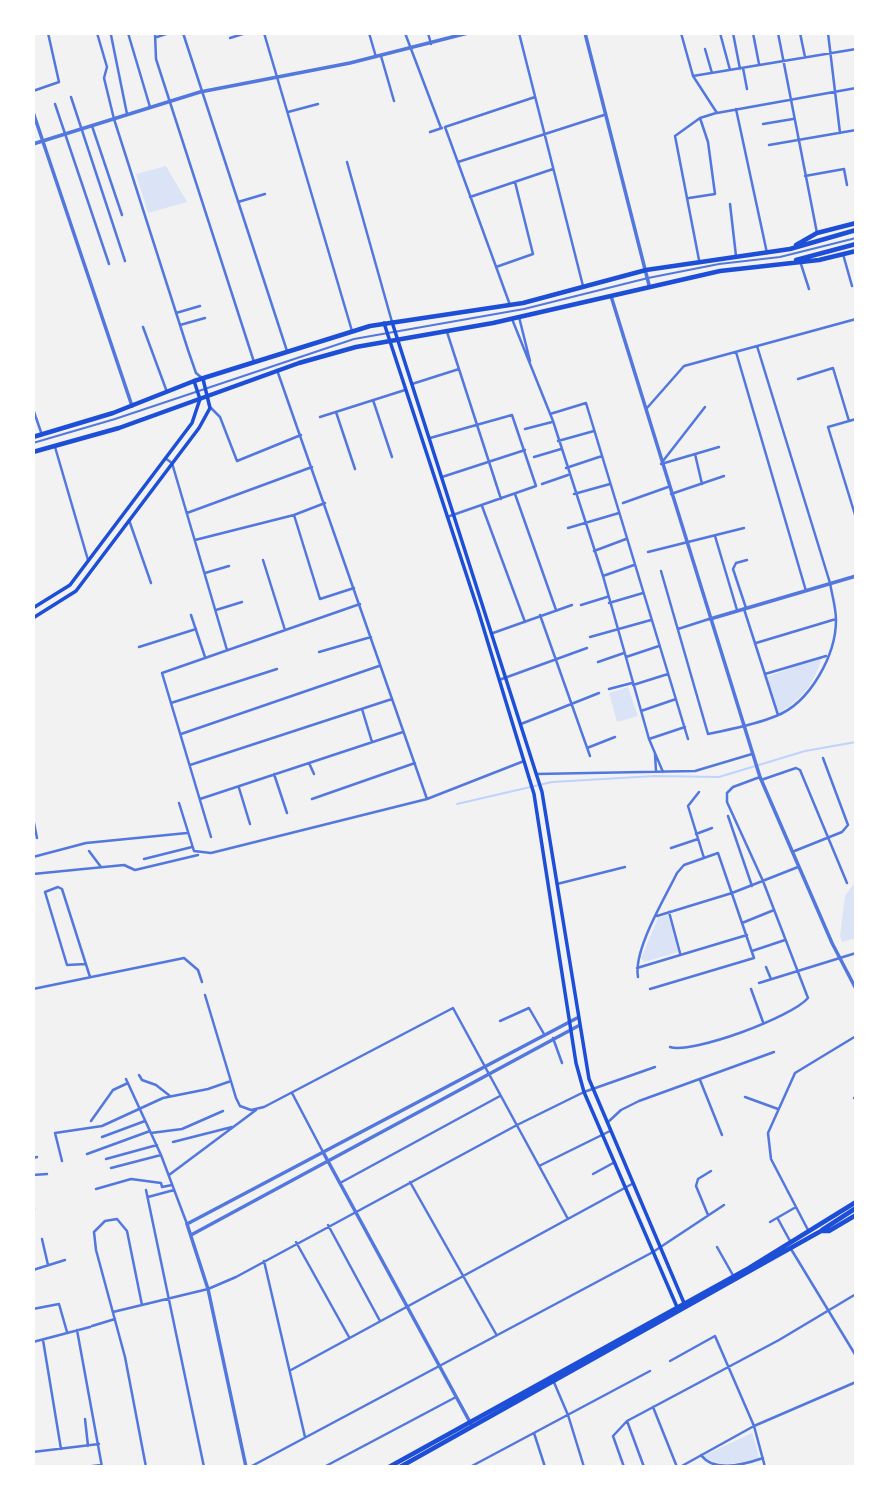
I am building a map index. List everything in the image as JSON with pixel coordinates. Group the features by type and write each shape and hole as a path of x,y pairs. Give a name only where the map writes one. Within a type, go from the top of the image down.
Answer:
{"main road":[{"path":"790,249 817,233 856,223"},
{"path":"33,437 132,406 194,381 352,331 384,323 548,298 583,285 646,270 699,260 790,249 856,230"},
{"path":"788,262 856,244"},
{"path":"33,452 209,396 277,370 356,347 512,319 649,285 856,251"},
{"path":"384,323 478,610 534,794 571,1029 584,1092 679,1310"},
{"path":"392,323 494,633 542,792 584,1061 610,1131 685,1306"},
{"path":"33,618 73,593 172,463 210,408 209,396 202,379"},
{"path":"33,608 63,592 192,423 200,399 194,381"},
{"path":"820,1229 823,1220 856,1202"},
{"path":"685,1306 856,1208"},
{"path":"389,1467 679,1310 810,1233 820,1229 829,1231 856,1215"},
{"path":"400,1467 471,1424"}],"street":[{"path":"33,91 59,82 48,33"},
{"path":"97,33 107,67 104,78 114,119 196,373 202,379"},
{"path":"128,33 150,107"},
{"path":"169,33 156,35 156,59 254,362"},
{"path":"184,33 200,92 288,351"},
{"path":"230,38 246,33"},
{"path":"264,33 352,331"},
{"path":"369,33 394,101"},
{"path":"405,33 510,305"},
{"path":"428,33 431,44"},
{"path":"33,144 200,92 410,49 468,33"},
{"path":"519,33 583,285"},
{"path":"585,33 649,285"},
{"path":"681,33 694,76 717,113"},
{"path":"720,33 730,70"},
{"path":"733,33 747,89"},
{"path":"753,33 759,66"},
{"path":"778,33 817,233"},
{"path":"800,33 805,58"},
{"path":"828,33 839,133"},
{"path":"111,34 127,114"},
{"path":"705,49 712,73"},
{"path":"694,76 856,50"},
{"path":"699,260 675,136 700,118 717,113 856,88"},
{"path":"71,97 125,261"},
{"path":"430,132 535,97"},
{"path":"55,104 109,264"},
{"path":"288,112 318,104"},
{"path":"736,109 767,253"},
{"path":"33,112 45,140 54,177 132,406"},
{"path":"457,162 606,114"},
{"path":"687,199 715,194 708,142 700,118"},
{"path":"763,124 793,119"},
{"path":"92,126 122,215"},
{"path":"769,145 856,130"},
{"path":"347,162 392,323"},
{"path":"470,197 553,169"},
{"path":"805,176 844,169 847,186"},
{"path":"496,267 533,254 515,182"},
{"path":"237,202 265,194"},
{"path":"730,204 736,256"},
{"path":"843,254 852,286"},
{"path":"800,261 809,289"},
{"path":"611,295 661,464 760,777 839,958 853,978 856,989"},
{"path":"176,313 200,306"},
{"path":"519,317 530,365"},
{"path":"180,325 205,318"},
{"path":"512,319 550,414 603,576 654,754 656,772"},
{"path":"645,410 684,366 856,319"},
{"path":"143,327 167,392"},
{"path":"447,332 501,499"},
{"path":"662,572 708,734 778,715 797,704 834,643 836,619 830,583 757,346"},
{"path":"737,352 806,590"},
{"path":"798,379 833,368 849,421"},
{"path":"411,384 458,369"},
{"path":"277,370 427,799"},
{"path":"194,381 196,373"},
{"path":"320,417 405,390"},
{"path":"373,400 392,457"},
{"path":"550,414 586,403 688,739"},
{"path":"661,464 705,407"},
{"path":"210,408 220,417 237,461 301,435"},
{"path":"33,409 42,435"},
{"path":"336,412 355,469"},
{"path":"429,438 476,422 512,415 536,486 447,517"},
{"path":"856,419 828,427 856,518"},
{"path":"525,429 552,421"},
{"path":"558,441 594,431"},
{"path":"55,447 88,560"},
{"path":"661,464 719,447"},
{"path":"534,457 561,449"},
{"path":"442,477 525,450"},
{"path":"695,454 702,484"},
{"path":"566,468 602,456"},
{"path":"165,458 172,463 227,650"},
{"path":"187,513 312,467"},
{"path":"541,484 569,475"},
{"path":"671,494 724,477"},
{"path":"575,494 610,484"},
{"path":"622,503 668,486"},
{"path":"515,494 556,610"},
{"path":"850,499 856,498"},
{"path":"195,540 294,515 325,503"},
{"path":"482,505 525,621"},
{"path":"568,528 619,513"},
{"path":"294,515 320,599 354,587"},
{"path":"129,520 150,583"},
{"path":"648,552 744,528"},
{"path":"715,536 737,611"},
{"path":"594,551 626,539"},
{"path":"263,560 285,630"},
{"path":"747,560 736,563 733,569 778,715"},
{"path":"603,576 634,565"},
{"path":"205,573 229,566"},
{"path":"678,629 856,576"},
{"path":"609,603 643,593"},
{"path":"581,605 607,597"},
{"path":"216,610 242,602"},
{"path":"211,836 162,673 360,604"},
{"path":"494,633 572,605"},
{"path":"478,610 485,607"},
{"path":"191,615 205,657"},
{"path":"540,615 590,756"},
{"path":"755,643 836,619"},
{"path":"590,637 652,620"},
{"path":"139,647 196,629"},
{"path":"319,653 371,637"},
{"path":"598,662 659,646"},
{"path":"499,680 587,648"},
{"path":"765,674 827,656"},
{"path":"181,734 381,665"},
{"path":"171,704 277,669"},
{"path":"609,689 668,674"},
{"path":"521,724 599,693"},
{"path":"190,765 392,699"},
{"path":"641,711 676,699"},
{"path":"362,709 372,742"},
{"path":"649,739 685,727"},
{"path":"200,799 404,731"},
{"path":"587,748 615,737"},
{"path":"33,743 33,754"},
{"path":"654,754 660,758 663,772"},
{"path":"537,776 695,771 753,757"},
{"path":"792,852 842,832 848,825 823,758"},
{"path":"33,874 124,865 135,870 323,827 427,799 524,761"},
{"path":"309,763 314,774"},
{"path":"312,799 415,763"},
{"path":"670,1047 718,1040 791,1012 808,998 764,881 727,802 727,793 733,787 760,777 800,770 847,883"},
{"path":"274,774 287,813"},
{"path":"238,786 250,824"},
{"path":"699,792 688,803 704,858"},
{"path":"178,803 192,848 197,854 201,854"},
{"path":"728,816 752,886"},
{"path":"33,818 37,838"},
{"path":"696,834 712,828"},
{"path":"33,857 86,843 187,833"},
{"path":"671,848 698,839"},
{"path":"144,859 192,848"},
{"path":"89,852 101,867"},
{"path":"638,976 637,968 677,873 684,865 718,853 754,958 650,989"},
{"path":"657,916 752,886 798,866"},
{"path":"556,885 625,867"},
{"path":"86,964 67,965 45,892 50,889 62,889 86,964 90,977"},
{"path":"742,923 775,910"},
{"path":"669,912 680,954"},
{"path":"637,968 747,935"},
{"path":"752,951 786,939"},
{"path":"759,983 856,953"},
{"path":"33,989 184,958 198,970 202,982"},
{"path":"766,967 771,979"},
{"path":"751,989 764,1023"},
{"path":"205,995 240,1106 256,1110"},
{"path":"169,1175 256,1110 453,1008 568,1219"},
{"path":"500,1021 529,1008 544,1034"},
{"path":"187,1224 577,1018"},
{"path":"191,1235 578,1026"},
{"path":"810,1233 768,1149 768,1133 795,1073 856,1036"},
{"path":"553,1038 562,1063"},
{"path":"607,1123 621,1110 639,1101 774,1052"},
{"path":"113,1312 208,1289 517,1125 593,1088 655,1067"},
{"path":"139,1075 142,1080 156,1085 170,1096"},
{"path":"700,1080 722,1135"},
{"path":"91,1121 113,1090 127,1081 169,1175 208,1289 248,1467 653,1252 724,1205"},
{"path":"62,1161 55,1133 102,1126 170,1096 208,1089 231,1081"},
{"path":"291,1092 471,1424"},
{"path":"340,1183 501,1096"},
{"path":"745,1097 778,1109"},
{"path":"87,1154 150,1132 182,1129 223,1111"},
{"path":"102,1138 145,1121"},
{"path":"173,1142 232,1127"},
{"path":"539,1166 610,1131"},
{"path":"106,1159 157,1145"},
{"path":"111,1168 161,1156"},
{"path":"593,1174 615,1162"},
{"path":"708,1215 696,1186 698,1179 711,1171"},
{"path":"33,1175 47,1174"},
{"path":"96,1189 131,1179 161,1184 162,1187 172,1185"},
{"path":"410,1182 497,1335"},
{"path":"291,1370 633,1184"},
{"path":"148,1198 174,1190"},
{"path":"146,1191 204,1467"},
{"path":"771,1222 796,1207"},
{"path":"778,1218 791,1246 856,1356"},
{"path":"142,1304 127,1231 117,1219 106,1221 98,1225 94,1238 115,1319 146,1467"},
{"path":"328,1225 380,1321"},
{"path":"42,1239 48,1265"},
{"path":"296,1242 350,1338"},
{"path":"717,1247 734,1276"},
{"path":"33,1270 65,1261"},
{"path":"264,1261 305,1437"},
{"path":"624,1467 613,1436 627,1420 856,1294"},
{"path":"33,1309 59,1304 68,1333"},
{"path":"33,1342 115,1319"},
{"path":"76,1330 102,1466 84,1467"},
{"path":"670,1362 715,1336 754,1426 765,1467"},
{"path":"43,1339 61,1449"},
{"path":"470,1467 650,1371"},
{"path":"553,1380 568,1415 584,1467"},
{"path":"653,1407 679,1467 754,1426 856,1382"},
{"path":"324,1467 456,1397"},
{"path":"85,1419 88,1446"},
{"path":"627,1420 644,1467"},
{"path":"534,1433 545,1467"},
{"path":"33,1452 99,1444"},
{"path":"700,1454 705,1460 726,1465 763,1458"}],"lane":[{"path":"33,443 354,338 549,304 648,278 719,264 780,257 856,238"}],"shaded area":[{"path":"166,166 187,202 148,213 136,174"},
{"path":"822,657 806,690 779,713 766,677"},
{"path":"628,687 638,716 617,722 609,693"},
{"path":"856,881 856,938 842,942 840,936 845,896"},
{"path":"668,915 678,952 644,962 641,958 658,918"},
{"path":"752,1433 760,1459 723,1465 701,1457"}],"waterway":[{"path":"457,804 552,782 655,776 719,777 805,751 856,742"}]}
